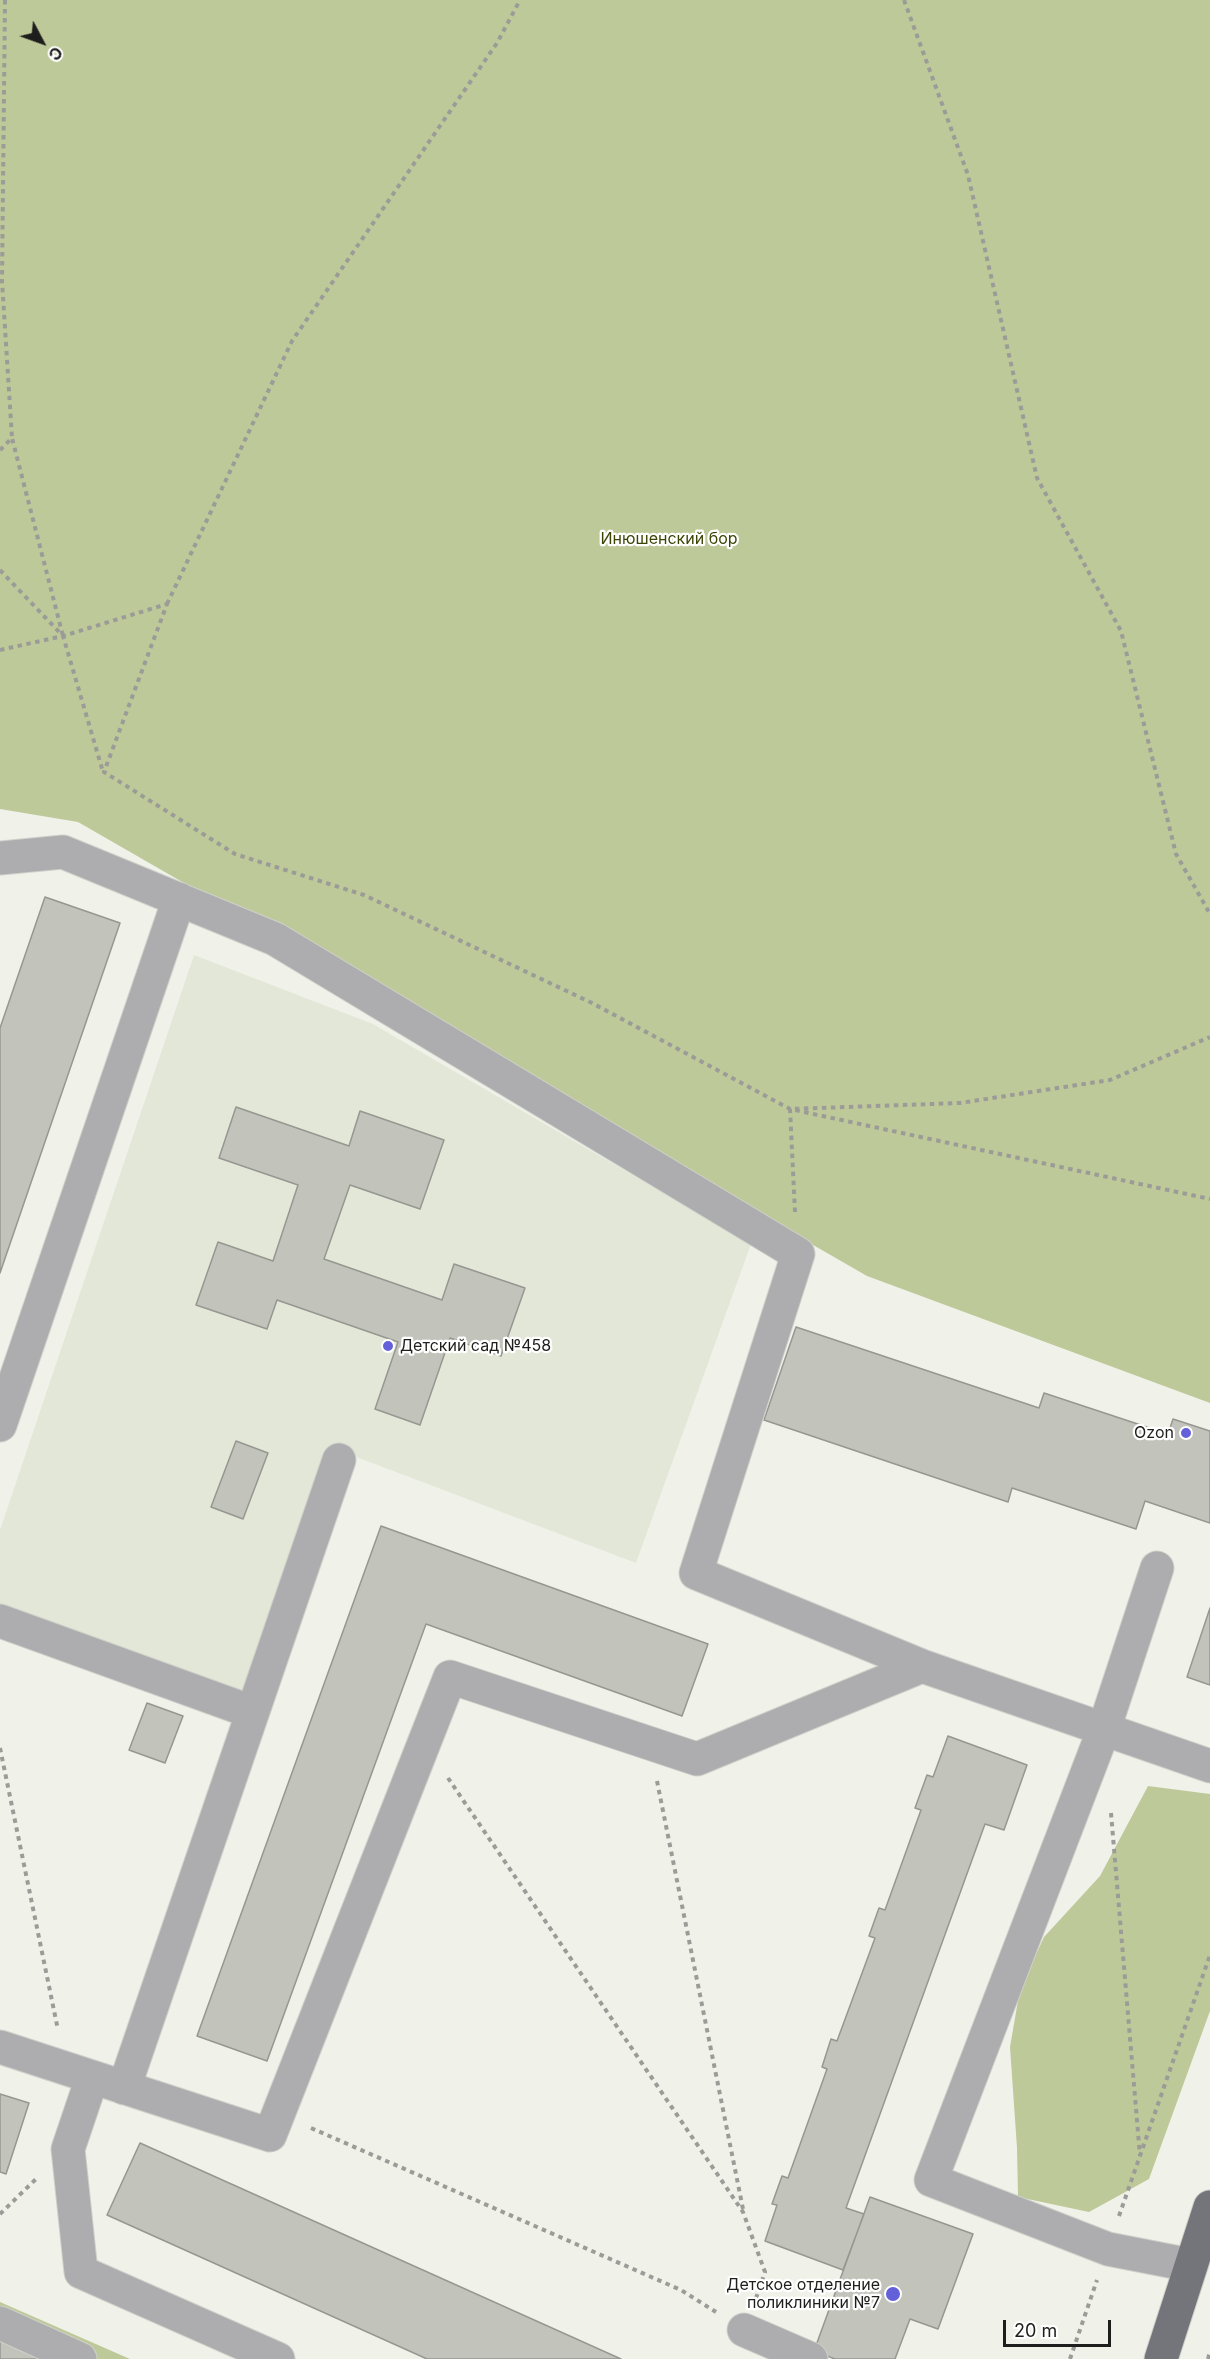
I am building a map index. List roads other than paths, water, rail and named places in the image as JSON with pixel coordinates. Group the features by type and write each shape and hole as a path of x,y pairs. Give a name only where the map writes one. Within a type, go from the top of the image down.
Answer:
{"main road":[{"path":"1161,2359 1210,2207"}],"lane":[{"path":"0,858 63,852 275,939 798,1254 696,1573 922,1666 1210,1766"},
{"path":"0,1425 179,899"},
{"path":"124,2088 339,1460"},
{"path":"1157,1568 1104,1730 931,2180 1108,2248 1190,2265"},
{"path":"0,1621 252,1712"},
{"path":"0,2047 270,2135 450,1677 697,1758 922,1666"},
{"path":"79,2073 68,2149 81,2272 279,2359"},
{"path":"0,2323 80,2359"},
{"path":"744,2330 812,2359"}],"place":[{"name":"Детский сад №458","path":"388,1346"},
{"name":"Ozon","path":"1186,1433"},
{"name":"Детское отделение поликлиники №7","path":"893,2294"}],"park label":[{"name":"Инюшенский бор","path":"669,539"}]}
